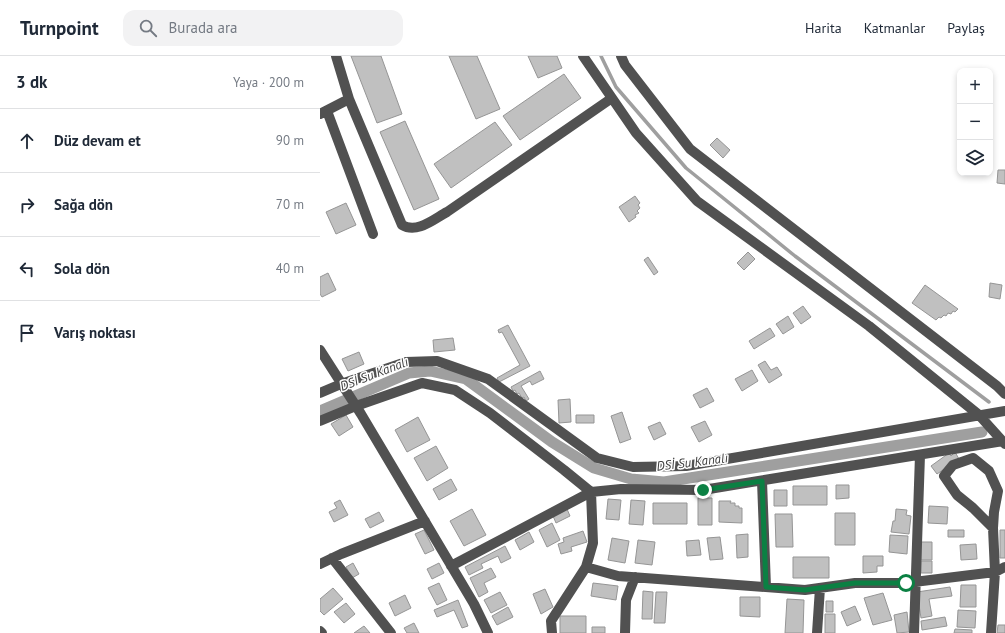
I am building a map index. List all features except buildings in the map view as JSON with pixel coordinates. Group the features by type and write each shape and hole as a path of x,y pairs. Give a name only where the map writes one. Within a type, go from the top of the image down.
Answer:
{"street":[{"path":"336,56 349,99 402,225 410,228 414,228 447,212 612,98"},
{"path":"583,56 636,133 697,201 869,326 979,415 1004,443"},
{"path":"621,56 625,65 690,149 851,272 997,386 1005,394"},
{"path":"349,99 323,113 373,234"},
{"path":"320,350 356,406 474,604 488,633"},
{"path":"320,393 341,384 406,362 437,361 488,379 597,458 633,468 686,466 1005,411"},
{"path":"320,421 356,406 422,383 455,390 490,413 590,492 593,543 586,567 552,622 552,633"},
{"path":"451,566 590,492 621,489 703,490 1004,443"},
{"path":"914,633 920,455"},
{"path":"991,633 995,572 993,528 998,491 989,471 973,458 954,465 944,476 957,496 973,508 993,528"},
{"path":"762,481 766,587"},
{"path":"320,564 425,522"},
{"path":"332,558 392,633"},
{"path":"586,567 618,576 805,590 855,583 915,582 995,572 1005,567"},
{"path":"625,633 626,600 635,577"},
{"path":"817,633 820,588"}],"waterway":[{"path":"601,56 616,87 686,168 795,256 989,402"},
{"name":"DSİ Su Kanalı","path":"320,411 409,373 430,371 466,379 552,442 594,468 631,479 664,482 982,432"}],"route":[{"path":"703,490 762,481 766,587 805,590 855,583 906,583"}]}
